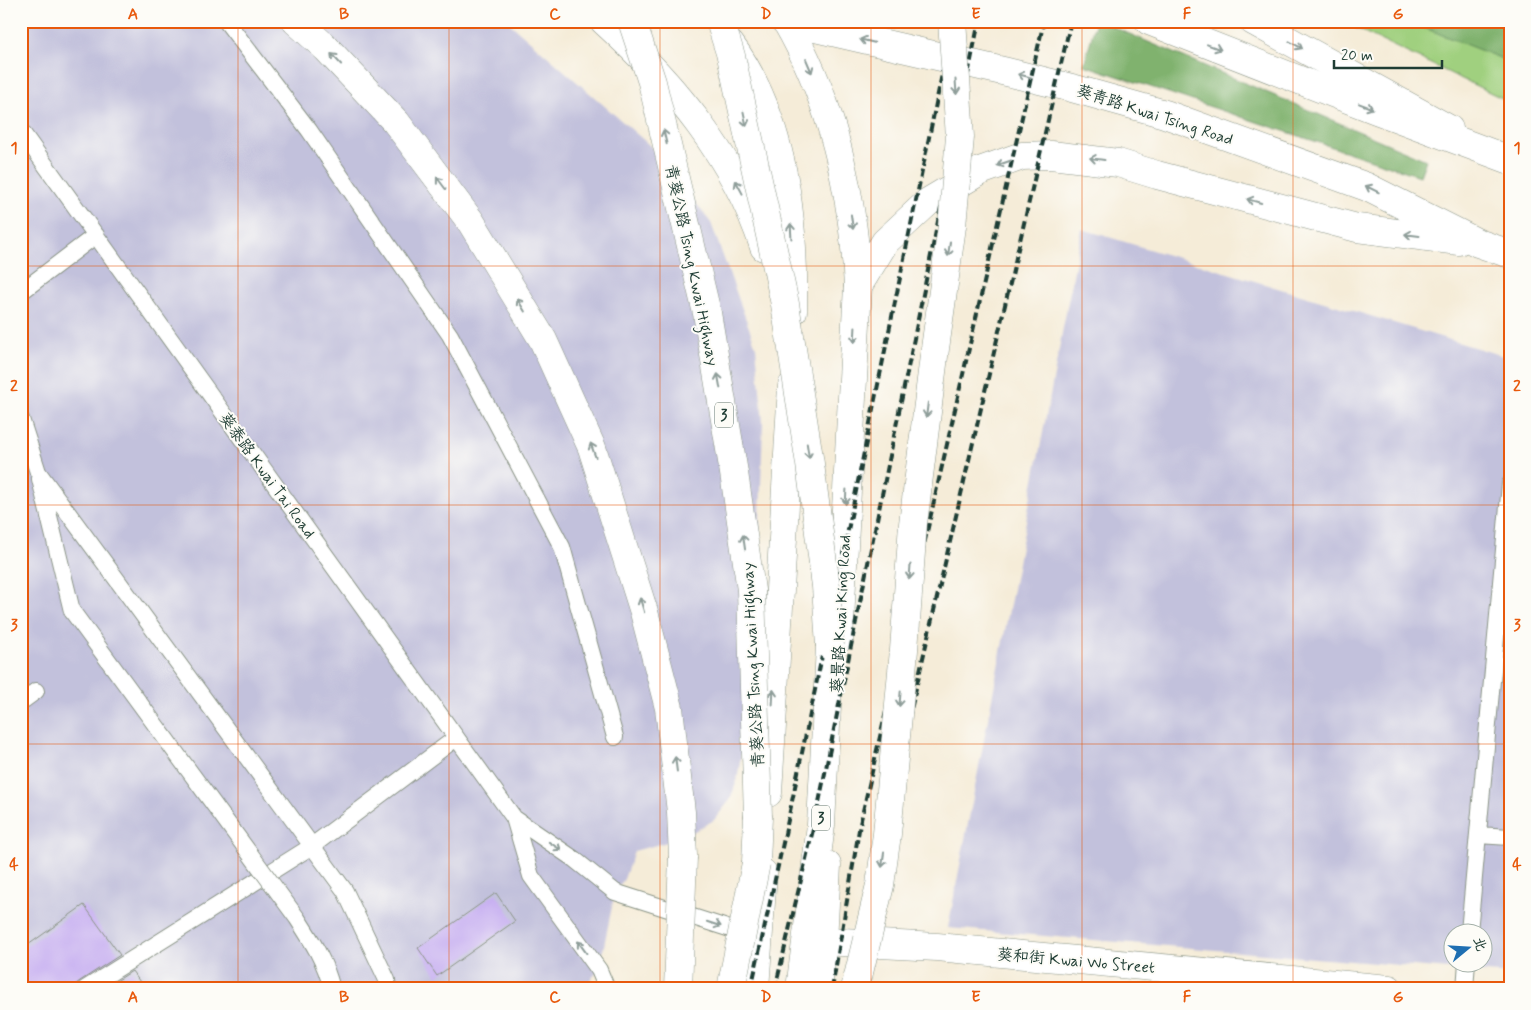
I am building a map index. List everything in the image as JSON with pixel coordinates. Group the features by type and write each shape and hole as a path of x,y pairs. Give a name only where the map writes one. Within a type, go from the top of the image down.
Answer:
{"main road":[{"path":"296,21 326,48 396,122 471,222 543,340 592,448 644,612 669,708 681,812 683,857 678,989"},
{"path":"604,21 630,45 684,105 712,142 746,199 779,294 792,385"},
{"name":"青葵公路 Tsing Kwai Highway","path":"632,21 652,82 707,314 734,473 751,590 758,817 756,863 731,989"},
{"path":"713,21 737,54 765,108 783,167 791,226 794,304 792,385 755,989"},
{"name":"3","path":"720,21 731,56 785,304 810,464 826,586 830,646 822,816 800,989"},
{"path":"855,989 880,885 887,834 904,650 913,524 952,226 960,138 952,21"},
{"path":"1149,21 1501,157"},
{"path":"1253,21 1501,157"},
{"name":"葵青路 Kwai Tsing Road","path":"786,22 1017,74 1164,114 1367,186 1478,243 1510,254"},
{"name":"葵景路 Kwai King Road","path":"786,22 803,52 815,81 827,112 839,154 856,247 858,286 823,941"},
{"path":"858,286 885,242 928,202 980,171 1022,156 1051,155 1118,162 1157,175 1357,228 1478,243"},
{"path":"818,989 823,941"},
{"name":"葵和街 Kwai Wo Street","path":"823,941 937,947 1389,989"}],"lane":[{"path":"226,21 309,130 450,335 562,547 615,737"},
{"name":"葵泰路 Kwai Tai Road","path":"21,132 514,818 531,876 599,970 608,989"},
{"path":"21,292 96,235"},
{"path":"21,419 38,472 72,611 297,918 328,971 332,989"},
{"path":"38,472 345,891 387,980 388,989"},
{"path":"1470,922 1510,484"},
{"path":"21,702 36,691"},
{"path":"85,989 312,846 456,738"},
{"name":"葵泰路 Kwai Tai Road","path":"514,818 574,859 615,892 759,938"},
{"path":"1478,835 1510,837"},
{"path":"1465,989 1466,972"}],"shaded area":[{"path":"21,21 507,21 647,143 663,159 711,223 756,347 763,422 753,681 737,780 730,800 714,820 682,838 634,851 624,879 615,892 599,970 582,989 21,989"},
{"path":"1082,229 1510,358 1510,974 1486,972 1494,972 1494,922 1444,922 1444,969 948,928"}],"green space":[{"path":"1096,21 1426,160 1420,176 1084,65"},
{"path":"1341,21 1510,21 1510,102"},
{"path":"1407,21 1510,21 1510,62"}],"building":[{"path":"496,893 515,921 437,976 418,948"},
{"path":"84,905 120,955 76,984 75,989 21,989 21,950"},
{"path":"132,971 145,989 104,989"}],"railway":[{"path":"751,989 790,811 953,21"},
{"path":"775,989 816,817 979,21"},
{"path":"832,989 860,824 1044,21"},
{"path":"852,989 883,830 1071,21"}]}
